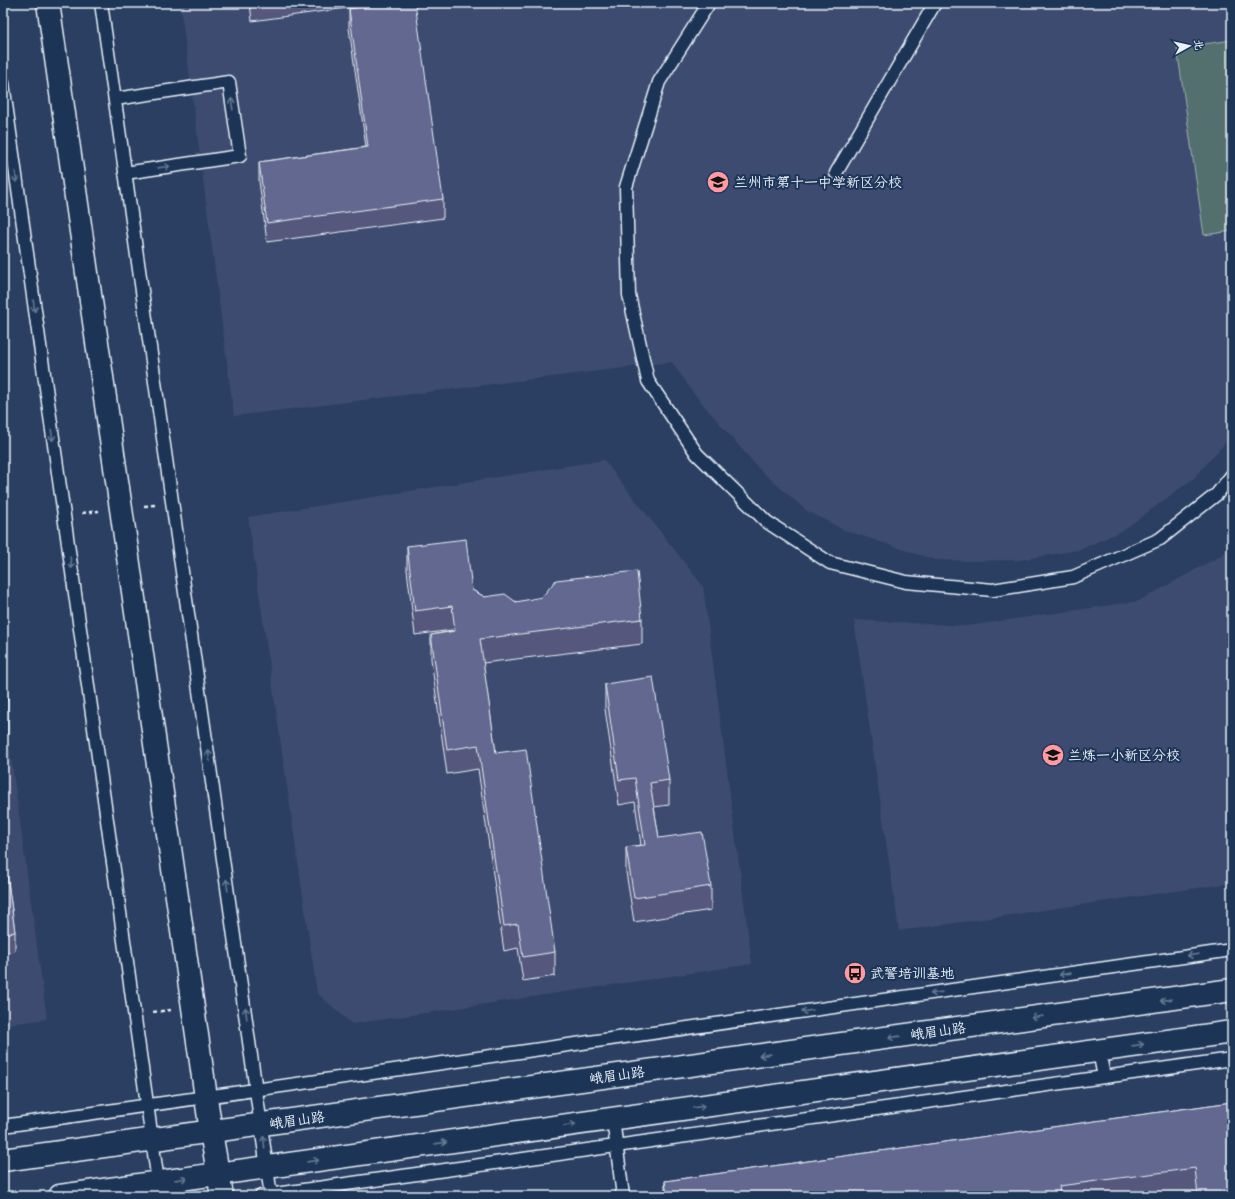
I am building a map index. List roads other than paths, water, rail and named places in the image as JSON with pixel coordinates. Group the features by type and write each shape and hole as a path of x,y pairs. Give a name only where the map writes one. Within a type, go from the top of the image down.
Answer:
{"street":[{"path":"48,3 211,1132 222,1196"},
{"name":"峨眉山路","path":"3,1160 1232,990"},
{"path":"60,1196 159,1189 218,1174 1232,1032"}],"lane":[{"path":"101,3 262,1124 267,1167 268,1196 1232,1059"},
{"path":"709,3 659,82 626,187 629,295 648,381 697,454 767,522 830,563 906,582 993,590 1073,577 1160,540 1217,494 1232,475"},
{"path":"836,172 935,3"},
{"path":"115,99 229,82 240,156 125,173"},
{"path":"3,83 159,1189"},
{"path":"3,1126 1232,950"},
{"path":"1099,1051 1104,1077"},
{"path":"613,1118 623,1196"}],"place":[{"name":"兰州市第十一中学新区分校","path":"718,182"},
{"name":"兰炼一小新区分校","path":"1053,755"},
{"name":"武警培训基地","path":"855,973"}]}
